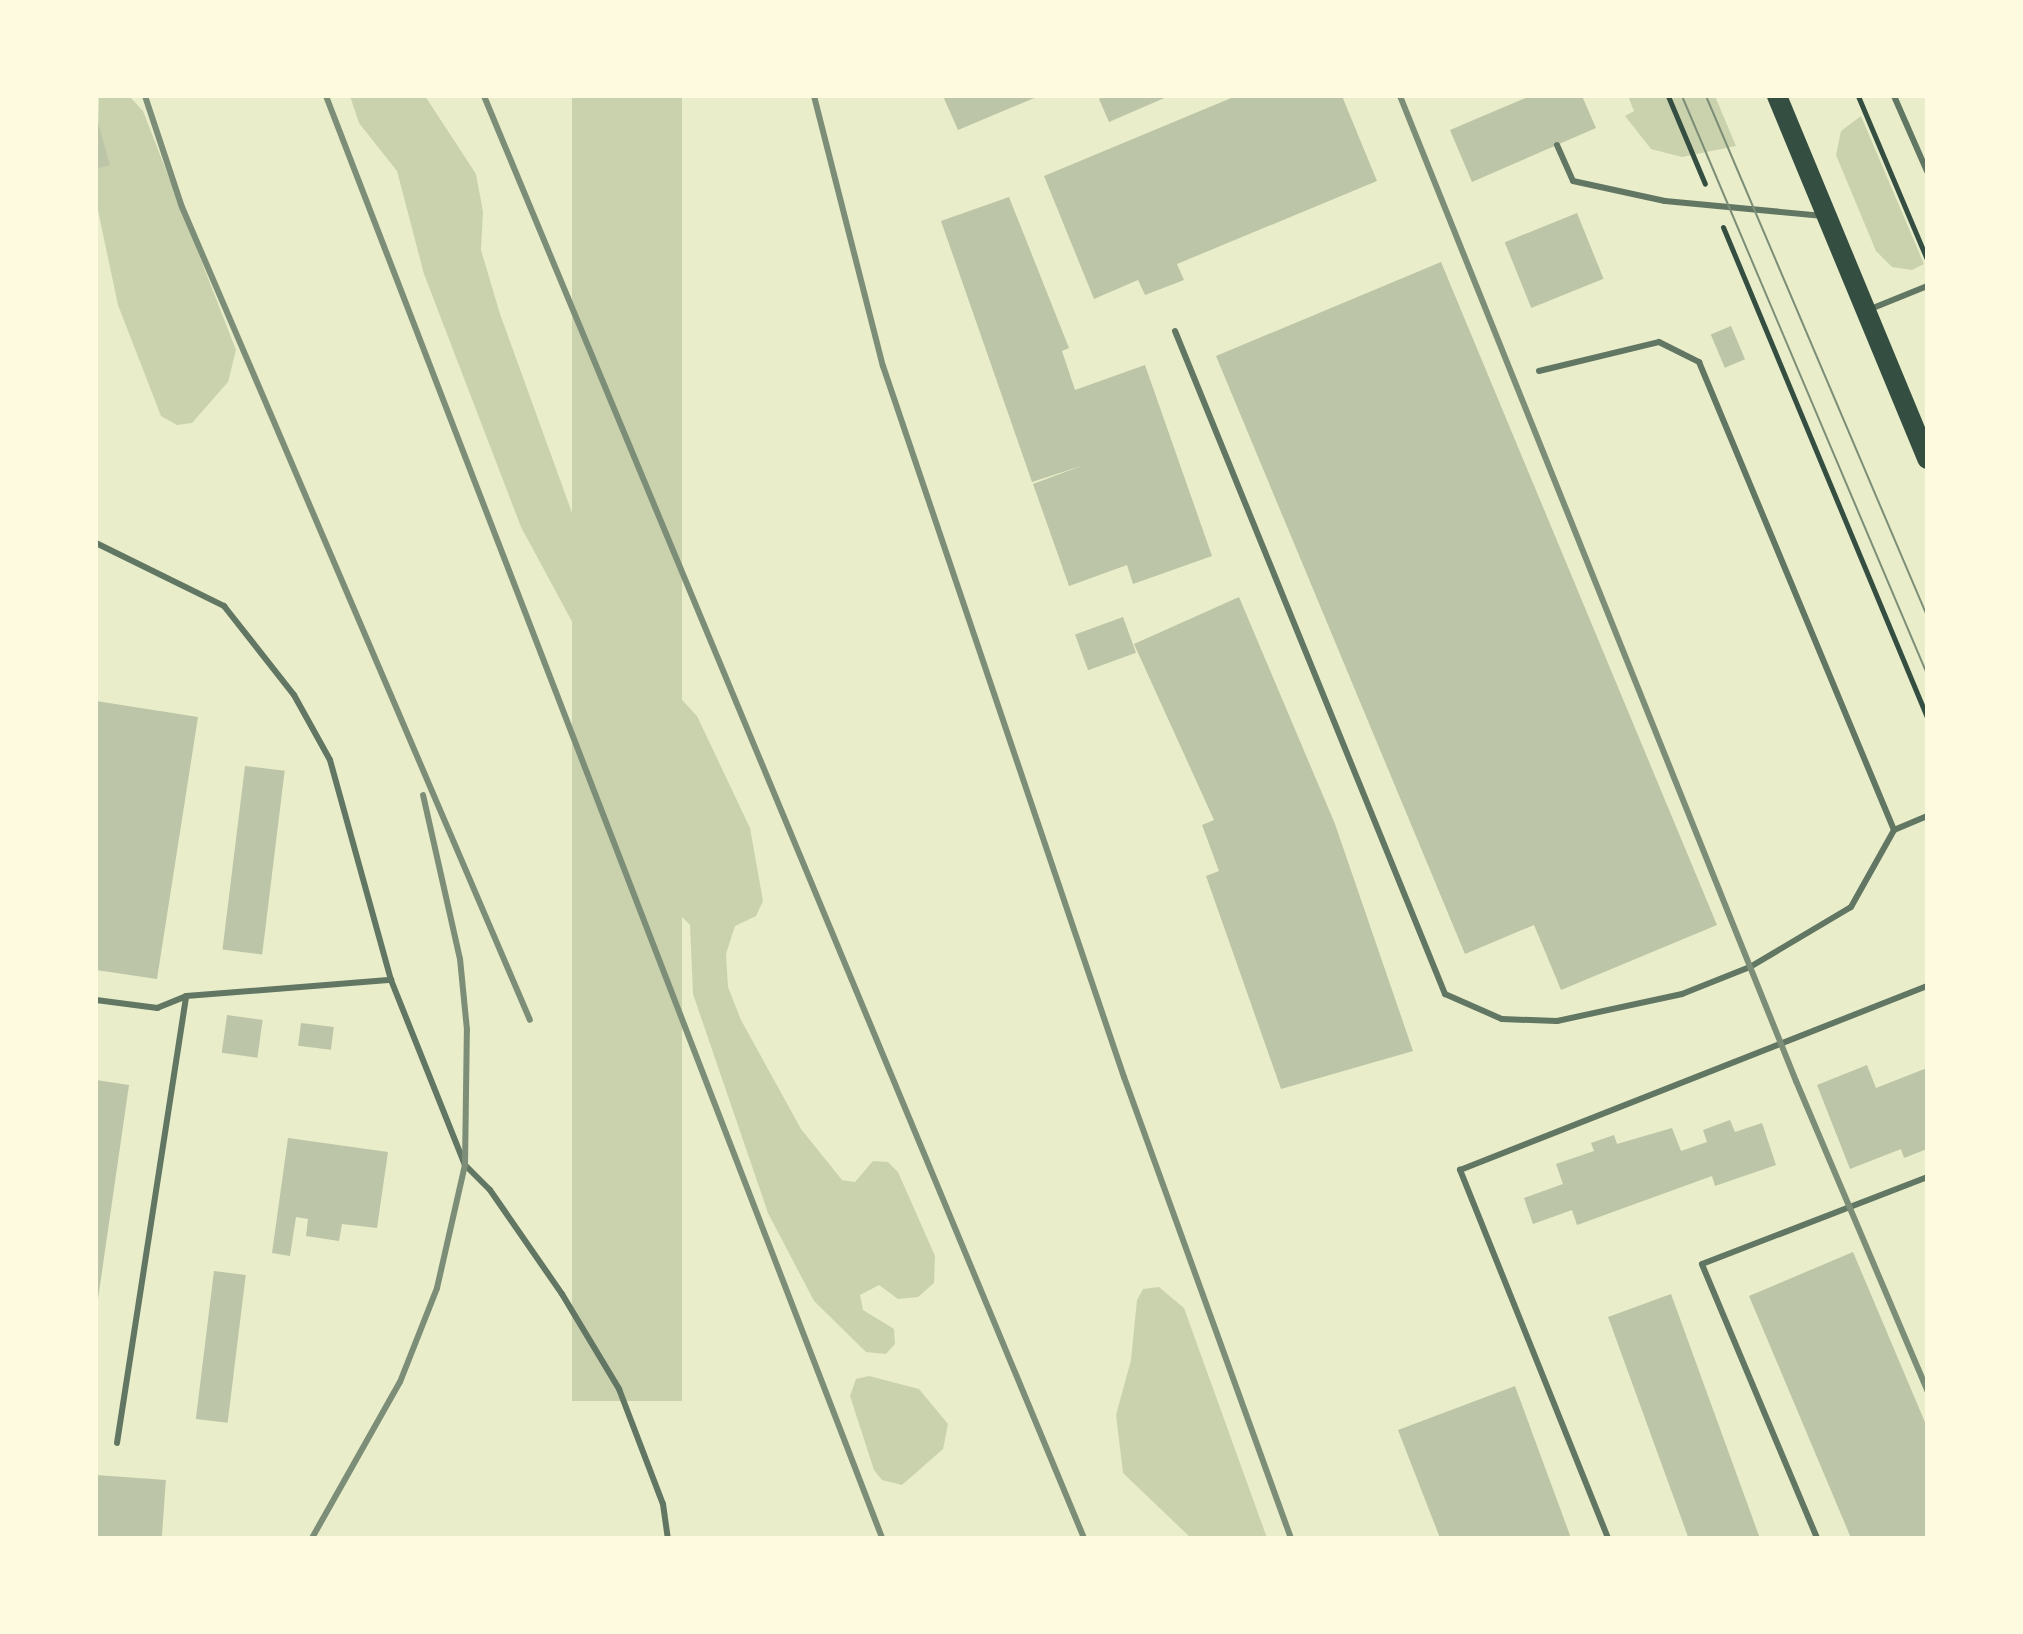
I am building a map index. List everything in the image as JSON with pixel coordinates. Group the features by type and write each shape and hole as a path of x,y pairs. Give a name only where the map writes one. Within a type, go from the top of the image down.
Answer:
{"main road":[{"path":"1782,96 1826,216 1927,459"}],"lane":[{"path":"1894,96 1927,171"},
{"path":"1557,145 1573,181 1665,201 1826,216"},
{"path":"1865,311 1927,286"},
{"path":"1175,331 1445,994 1473,1011 1502,1019 1557,1021 1682,994 1750,967 1851,907 1894,830 1927,816"},
{"path":"1539,371 1659,342 1699,362 1894,830"},
{"path":"96,543 224,606 294,695 330,760 391,980 465,1165 490,1190 562,1294 619,1389 663,1504 668,1538"},
{"path":"96,1000 157,1008 186,996 391,980"},
{"path":"1608,1538 1460,1170 1927,986"},
{"path":"117,1443 186,996"},
{"path":"1817,1538 1702,1264 1927,1177"}],"path":[{"path":"1668,96 1927,717"},
{"path":"1858,96 1927,259"}],"green space":[{"path":"99,96 129,96 143,111 236,350 228,382 192,423 177,425 161,416 118,305 96,201"},
{"path":"350,96 425,96 476,174 483,212 481,250 500,314 596,579 642,657 697,716 750,828 763,901 756,916 735,926 726,954 728,987 741,1020 801,1129 842,1180 855,1182 873,1161 888,1162 898,1172 935,1256 934,1283 918,1297 898,1299 879,1285 860,1295 863,1310 894,1329 895,1344 886,1354 866,1352 814,1301 768,1213 693,994 690,925 660,895 625,845 596,764 576,629 521,527 424,274 397,171 359,123"},
{"path":"572,96 682,96 682,1401 572,1401"},
{"path":"1628,96 1715,96 1736,146 1682,157 1651,149 1625,116 1634,111"},
{"path":"1861,116 1924,264 1912,270 1892,267 1876,251 1836,155 1841,131"},
{"path":"1159,1287 1184,1308 1267,1538 1191,1538 1123,1473 1116,1415 1131,1360 1137,1300 1143,1289"},
{"path":"869,1376 919,1389 948,1424 943,1449 902,1485 882,1480 874,1470 850,1396 856,1379"}],"building":[{"path":"943,96 1039,96 958,130"},
{"path":"1105,96 1169,96 1109,122 1099,99"},
{"path":"1236,96 1342,96 1377,181 1177,264 1184,280 1145,295 1138,280 1094,299 1044,176"},
{"path":"1530,96 1582,96 1596,128 1472,182 1450,130"},
{"path":"96,116 110,165 96,169"},
{"path":"1009,197 1069,348 1062,351 1075,390 1145,365 1212,556 1133,584 1127,565 1069,586 1033,484 1084,465 1032,482 941,221"},
{"path":"1577,213 1604,279 1531,308 1505,242"},
{"path":"1441,262 1717,925 1561,990 1534,925 1465,954 1216,356"},
{"path":"1731,326 1745,359 1725,368 1711,335"},
{"path":"1239,597 1335,824 1413,1051 1281,1089 1206,876 1219,871 1202,825 1214,820 1134,644"},
{"path":"1123,617 1136,653 1088,670 1075,634"},
{"path":"96,701 198,717 157,979 96,970"},
{"path":"245,766 285,771 262,954 222,950"},
{"path":"227,1015 263,1020 257,1058 222,1053"},
{"path":"301,1023 334,1027 331,1050 298,1046"},
{"path":"1867,1065 1876,1088 1927,1068 1927,1149 1904,1158 1901,1149 1850,1169 1817,1085"},
{"path":"96,1080 129,1085 98,1299 96,1299"},
{"path":"1730,1120 1735,1132 1762,1123 1776,1165 1715,1186 1712,1176 1577,1225 1572,1210 1533,1224 1524,1198 1563,1184 1556,1164 1594,1151 1591,1143 1614,1135 1617,1144 1672,1128 1681,1151 1707,1142 1703,1130"},
{"path":"288,1138 388,1152 377,1228 342,1224 339,1241 306,1236 308,1219 296,1217 290,1256 272,1253"},
{"path":"1853,1252 1927,1427 1927,1538 1851,1538 1749,1296"},
{"path":"214,1271 246,1275 228,1423 196,1419"},
{"path":"1671,1294 1760,1538 1689,1538 1608,1317"},
{"path":"1515,1386 1571,1538 1440,1538 1398,1430"},
{"path":"96,1475 166,1480 162,1538 96,1538"}],"tram line":[{"path":"1682,96 1927,674"},
{"path":"1706,96 1927,616"}],"railway":[{"path":"145,96 182,207 530,1020"},
{"path":"326,96 882,1538"},
{"path":"484,96 1084,1538"},
{"path":"814,96 883,366 1124,1077 1291,1538"},
{"path":"1400,96 1796,1081 1927,1390"},
{"path":"312,1538 400,1382 437,1288 465,1165 467,1030 460,959 423,795"}]}
